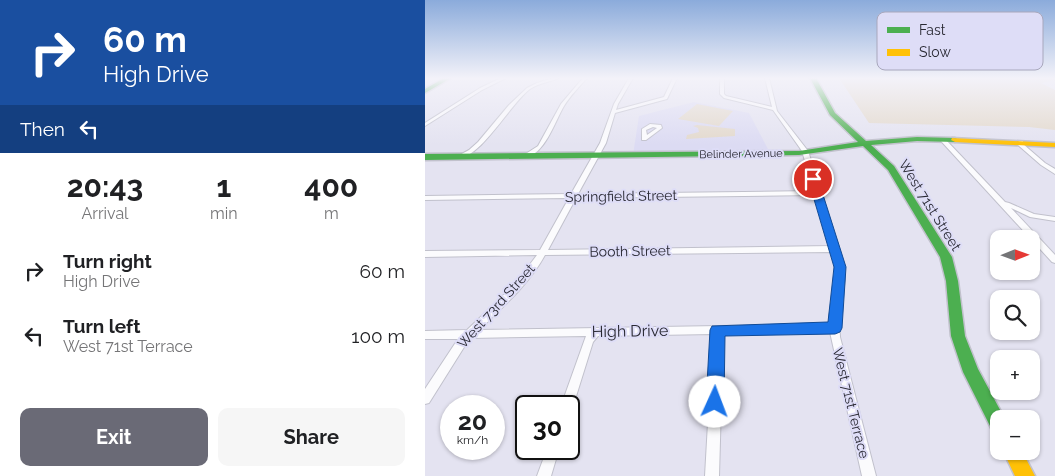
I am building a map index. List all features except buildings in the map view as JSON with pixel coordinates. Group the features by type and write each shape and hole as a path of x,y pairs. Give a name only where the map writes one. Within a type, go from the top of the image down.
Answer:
{"street":[{"path":"425,125 464,100"},
{"path":"477,153 516,100"},
{"path":"542,152 566,100"},
{"name":"West 73rd Street","path":"425,399 457,348 523,280 596,156 607,134 613,112 619,100"},
{"path":"613,112 658,100"},
{"path":"744,100 773,106"},
{"name":"West 71st Terrace","path":"772,100 780,120 801,143 840,267 841,280 834,316 837,346 869,476"},
{"name":"West 71st Street","path":"825,100 832,114 867,144 891,168 946,258 952,281 958,336 971,372 991,410"},
{"name":"Belinder Avenue","path":"425,157 461,157 477,153 526,156 542,152 596,156 805,153 902,140 1021,142 1055,145"},
{"path":"943,140 1003,202 1055,260"},
{"path":"1021,142 1037,159 1055,172"},
{"name":"Springfield Street","path":"425,198 817,193"},
{"path":"1003,202 1032,216 1055,219"},
{"path":"1019,220 1032,216"},
{"name":"Booth Street","path":"425,254 835,249"},
{"name":"High Drive","path":"425,335 835,328"},
{"path":"712,476 717,330"},
{"path":"571,395 589,340 596,332"},
{"path":"544,476 549,460"},
{"path":"1017,460 1025,476"}],"shaded area":[{"path":"854,100 1055,100 1055,130 1029,127 869,123"},
{"path":"694,102 749,113 770,153 633,155 639,116"},
{"path":"697,104 733,111 719,126 678,119"},
{"path":"693,126 735,129 735,136 686,139 687,135 699,132 698,128"}],"traffic: fast":[{"path":"825,100 832,114 891,168 946,257 952,281 958,336 971,372 991,410"},
{"path":"425,157 799,153 877,142 917,139 955,140"}],"traffic: slow":[{"path":"955,140 1055,145"},
{"path":"1017,460 1025,476"}],"route":[{"path":"715,402 717,330 835,328 834,316 841,280 840,267 813,179"}]}
